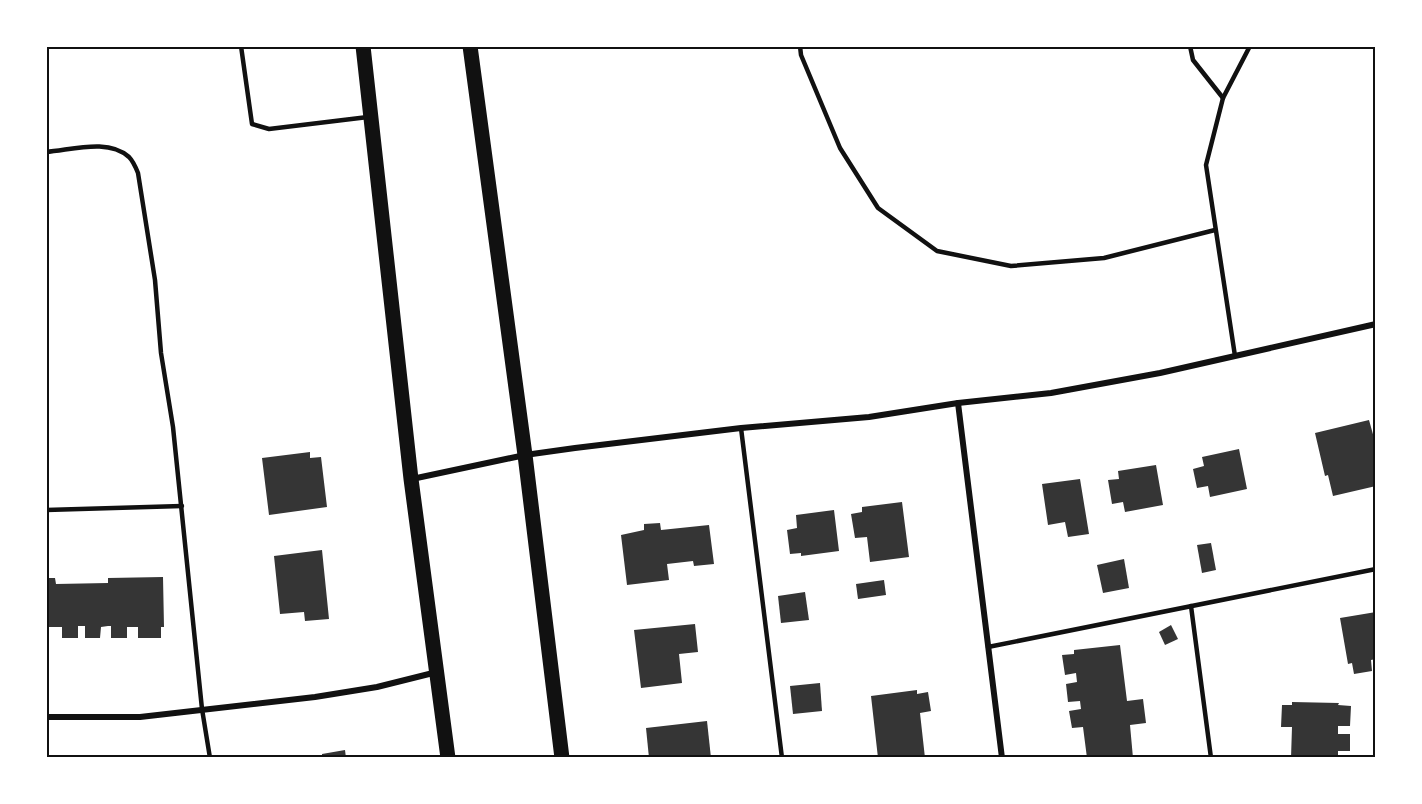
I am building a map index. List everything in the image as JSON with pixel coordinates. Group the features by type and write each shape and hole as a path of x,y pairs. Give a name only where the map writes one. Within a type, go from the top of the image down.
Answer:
{"main road":[{"path":"363,46 411,478 448,758"},
{"path":"470,46 525,455 562,758"}],"street":[{"path":"411,478 525,455 741,428 869,417 958,403 1051,393 1235,356 1376,324"},
{"path":"958,403 1002,758"},
{"path":"46,717 140,717 315,697 377,687 437,672"}],"lane":[{"path":"241,46 252,124 269,129 371,116"},
{"path":"800,46 801,55 840,148 878,208 937,251 1011,266 1104,258 1215,230"},
{"path":"1190,46 1193,60 1223,98"},
{"path":"1235,356 1206,165 1223,98 1250,46"},
{"path":"46,152 103,146 118,149 130,158 138,173 155,280 161,353 173,427 182,506 202,710 210,758"},
{"path":"741,428 782,758"},
{"path":"46,510 182,506"},
{"path":"988,647 1376,568"},
{"path":"1191,606 1211,758"}],"building":[{"path":"1369,420 1376,445 1376,486 1333,496 1328,475 1325,476 1315,433"},
{"path":"1239,449 1247,489 1210,497 1208,486 1197,488 1193,469 1204,466 1202,457"},
{"path":"310,452 310,458 321,457 327,507 269,515 262,458"},
{"path":"1156,465 1163,505 1125,512 1123,502 1112,504 1108,480 1119,479 1118,471"},
{"path":"1080,479 1089,534 1068,537 1065,522 1048,525 1042,484"},
{"path":"902,502 909,557 870,562 867,537 855,538 851,514 862,512 862,507"},
{"path":"834,510 839,551 801,556 801,553 790,554 787,530 797,528 796,515"},
{"path":"660,523 661,530 709,525 714,564 694,566 693,561 667,564 669,580 627,585 621,535 644,530 644,524"},
{"path":"1211,543 1216,570 1202,573 1197,545"},
{"path":"322,550 329,619 305,621 304,612 280,614 274,556"},
{"path":"1124,559 1129,588 1103,593 1097,565"},
{"path":"163,577 164,627 161,627 161,638 138,638 138,627 127,627 127,638 111,638 111,626 108,626 101,627 100,638 85,638 85,626 78,626 78,638 62,638 62,627 46,627 46,578 55,578 56,584 108,583 108,578"},
{"path":"884,580 886,595 858,599 856,584"},
{"path":"805,592 809,620 781,623 778,596"},
{"path":"1376,612 1376,659 1371,660 1372,671 1354,674 1352,663 1348,664 1340,618"},
{"path":"695,624 698,652 679,654 682,683 641,688 634,630"},
{"path":"1171,625 1178,639 1165,645 1159,632"},
{"path":"1120,645 1127,701 1143,699 1146,723 1130,725 1133,758 1087,758 1083,727 1072,728 1069,711 1081,709 1080,701 1068,702 1066,684 1077,682 1076,673 1065,675 1062,655 1074,654 1074,650"},
{"path":"820,683 822,711 793,714 790,686"},
{"path":"917,690 917,694 928,692 931,711 920,713 925,758 878,758 871,696"},
{"path":"1292,702 1339,703 1338,705 1351,706 1350,726 1338,726 1338,734 1350,734 1350,751 1338,751 1338,758 1291,758 1292,727 1281,727 1282,705 1292,705"},
{"path":"707,721 711,758 649,758 646,728"},
{"path":"345,750 346,758 322,758 322,754"}]}
